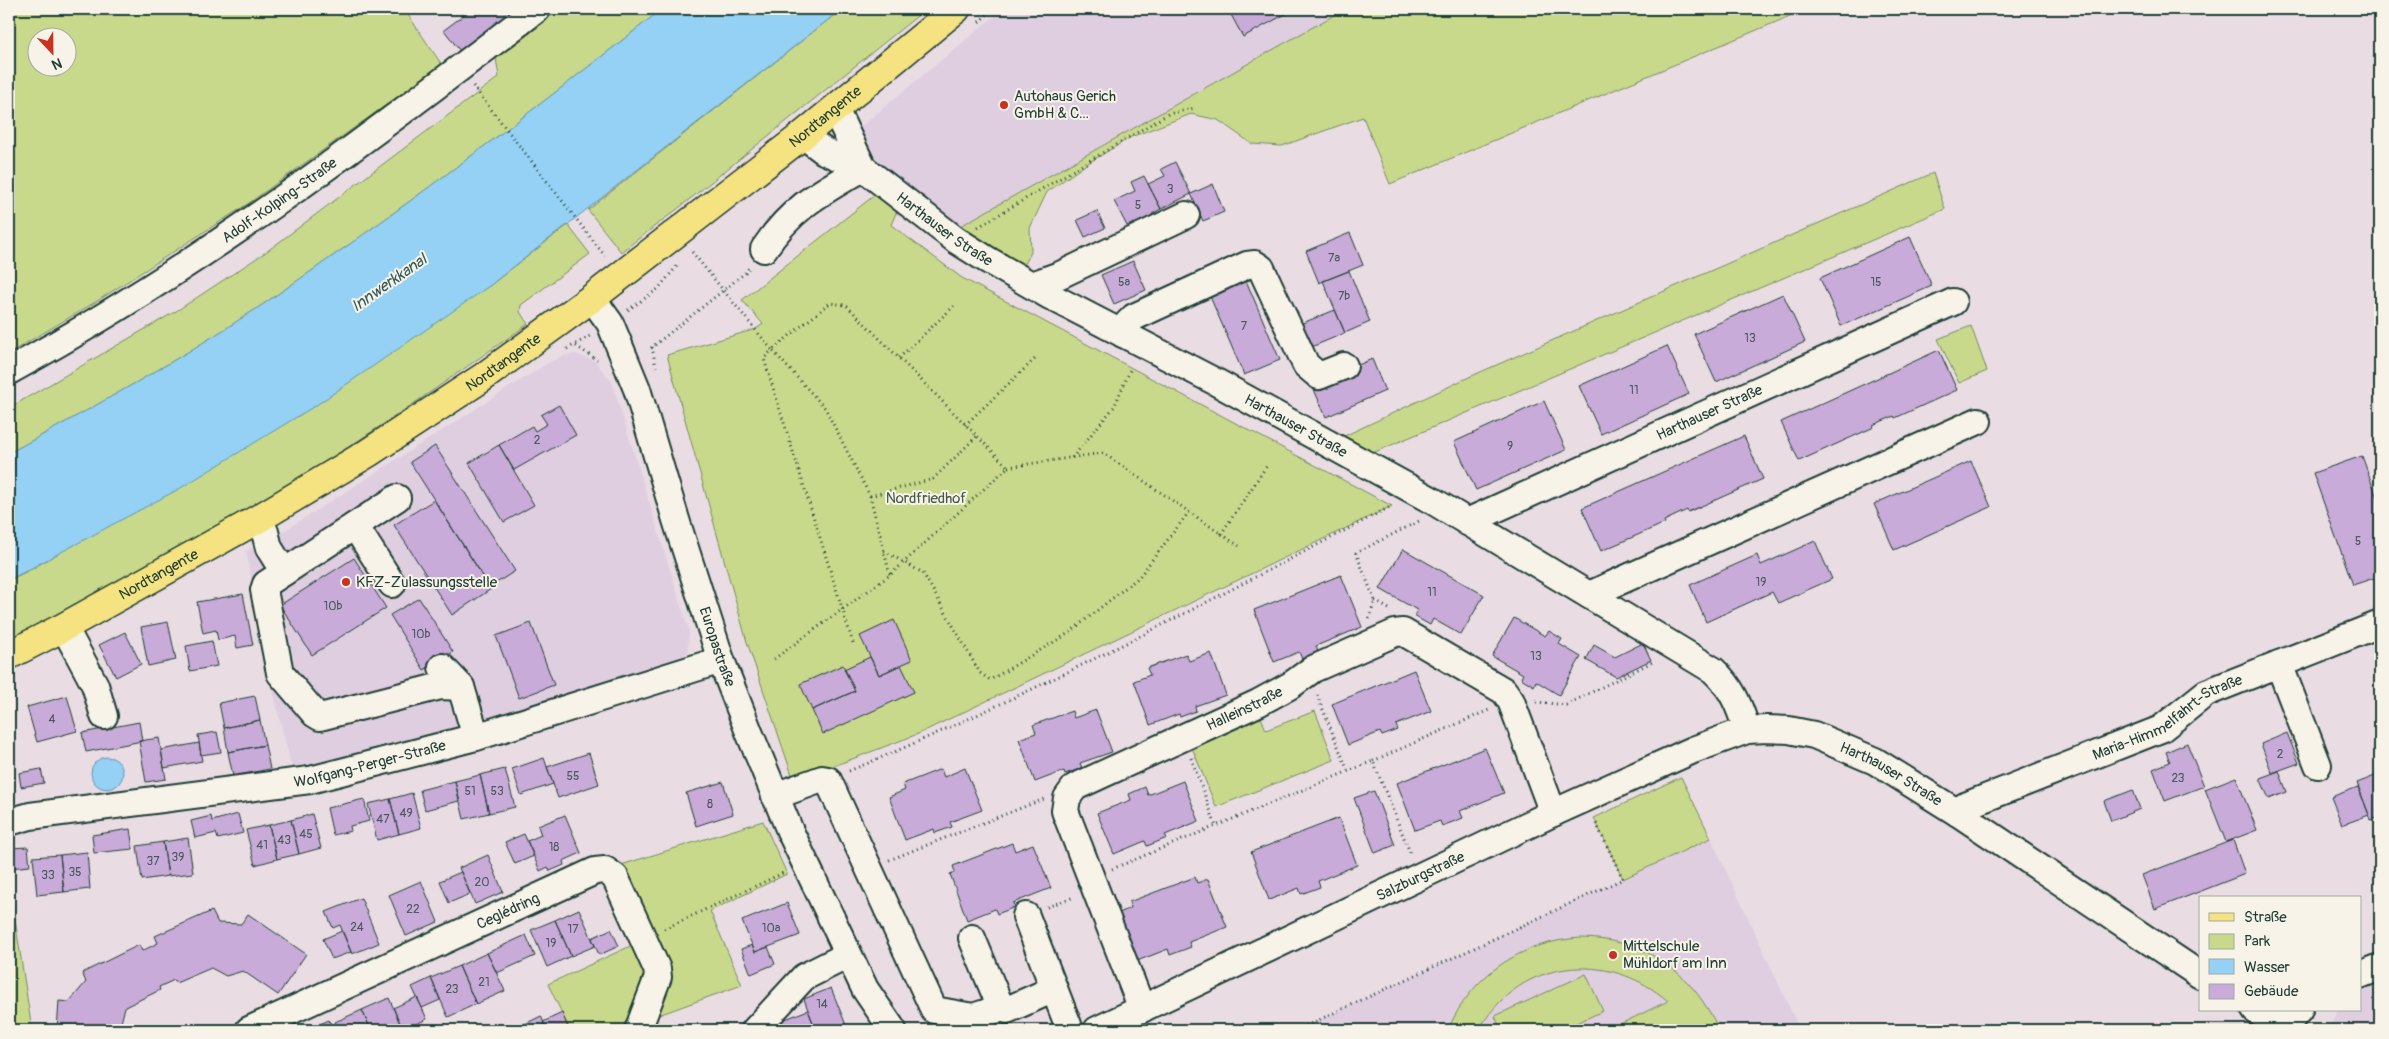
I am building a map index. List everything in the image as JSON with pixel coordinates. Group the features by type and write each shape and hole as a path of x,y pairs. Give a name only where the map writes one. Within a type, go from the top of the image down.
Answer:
{"main road":[{"name":"Nordtangente","path":"9,654 64,627 258,519 385,443 482,378 592,298 803,135 956,9"}],"street":[{"name":"Adolf-Kolping-Straße","path":"9,371 182,267 244,225 536,9"},
{"name":"Harthauser Straße","path":"835,109 863,168"},
{"name":"Harthauser Straße","path":"803,135 824,151 863,168 956,240 1032,285 1216,382 1418,493 1713,670 1726,682 1740,707 1747,730 1790,730 1814,735 1874,761 1958,813 2199,974"},
{"path":"764,249 779,227 817,194 863,168"},
{"path":"1032,285 1060,275 1186,215"},
{"path":"1123,334 1128,323 1134,317 1247,264 1254,264 1262,268 1306,365 1320,376 1344,366"},
{"name":"Europastraße","path":"592,298 610,323 630,370 721,660 775,796 865,990 877,1030"},
{"name":"Harthauser Straße","path":"1467,522 1952,302"},
{"path":"1589,595 1978,421"},
{"path":"397,498 266,584 264,590 280,673 315,714 320,717 441,686 461,687"},
{"path":"258,519 269,548 284,572"},
{"path":"355,526 392,584"},
{"name":"Maria-Himmelfahrt-Straße","path":"1958,813 1966,806 2161,729 2206,693 2380,624"},
{"path":"64,627 95,685 104,716"},
{"name":"Halleinstraße","path":"1067,798 1075,787 1258,703 1291,685 1308,672 1357,649 1403,632 1504,691 1511,701 1553,813"},
{"name":"Wolfgang-Perger-Straße","path":"9,822 30,816 310,780 476,736 721,660"},
{"path":"2279,664 2318,765"},
{"path":"442,666 461,687 476,736"},
{"name":"Salzburgstraße","path":"1097,1030 1553,813 1693,750 1747,730"},
{"path":"775,796 822,779 828,780 934,1010 973,1017 1001,1008 1007,1010 1054,989"},
{"path":"1067,798 1065,811 1142,1008"},
{"name":"Ceglédring","path":"249,1030 596,871 605,870 614,877 657,969 658,977 638,1030"},
{"path":"1026,916 1070,1030"},
{"path":"972,938 1001,1008"},
{"path":"755,1030 804,977 848,955"},
{"path":"2362,974 2380,967"},
{"name":"Europastraße","path":"865,990 894,1030"},
{"path":"2259,1012 2289,1023"}],"path":[{"path":"486,103 594,240"},
{"path":"956,240 1129,135 1168,114 1195,108"},
{"path":"630,370 652,347 745,273 764,249"},
{"path":"691,252 772,350 825,408 870,496 890,575"},
{"path":"853,643 841,610 764,359 772,350 830,303 846,305 1008,468"},
{"path":"899,358 954,306"},
{"path":"965,425 1036,358"},
{"path":"1072,458 1114,407 1131,368"},
{"path":"870,496 933,479 976,436"},
{"path":"774,659 890,575 1008,468 1103,453 1239,546"},
{"path":"1221,534 1268,464"},
{"path":"828,780 928,736 1129,641 1418,493"},
{"path":"884,551 923,573 980,673 990,680 1069,634 1138,577 1189,512"},
{"path":"1357,649 1375,601 1356,553 1414,525 1421,518"},
{"path":"1026,916 1216,826 1511,701 1566,705 1679,649"},
{"path":"1308,672 1348,771"},
{"path":"1183,737 1216,826"},
{"path":"1373,761 1411,856"},
{"path":"869,868 1041,799 1067,798"},
{"path":"1296,1030 1623,879 1594,818"},
{"path":"643,938 805,863"},
{"path":"9,1013 12,1030"}],"shaded area":[{"path":"1003,9 1345,9 955,229 868,155 859,128"},
{"path":"576,354 595,361 612,382 689,631 688,652 675,662 535,711 294,777 268,671 246,551 284,531 548,363 563,356"},
{"name":"Mittelschule Mühldorf am Inn","path":"1711,838 1800,1030 1297,1030"},
{"path":"2380,983 2380,1030 2328,1030 2337,1012 2362,1012 2362,990"}],"green space":[{"path":"9,9 404,9 442,65 249,203 94,303 9,353"},
{"path":"559,9 662,9 463,162 259,307 136,383 9,453 9,408 178,310 266,252 499,77 496,58"},
{"path":"842,9 926,9 680,207 621,252 588,210"},
{"path":"1345,9 1807,9 1390,184 1363,117 1282,146 1252,144 1218,120 1191,114 1131,137 1085,165 1047,192 1030,228 1031,252 1021,272 955,229"},
{"path":"1933,173 1945,209 1368,455 1338,439 1467,378"},
{"name":"Nordfriedhof","path":"876,194 898,208 891,225 962,278 1392,506 918,734 794,781 747,642 667,355 756,329 763,324 742,300"},
{"path":"568,225 590,254 521,305 520,312 528,324 410,406 320,465 185,545 9,642 9,580 32,569 488,287"},
{"path":"1971,326 1987,371 1959,383 1938,339"},
{"path":"1315,711 1334,760 1216,807 1191,745 1261,717 1266,730"},
{"path":"1681,777 1711,838 1623,879 1594,818"},
{"path":"763,821 787,874 710,911 742,985 653,1017 664,960 621,865"},
{"path":"9,880 32,1030 16,1030 9,993"},
{"path":"1581,938 1605,940 1627,945 1647,952 1665,963 1695,991 1708,1009 1719,1030 1608,1030 1668,1001 1644,984 1619,973 1592,968 1566,969 1541,975 1517,988 1496,1006 1479,1030 1448,1030 1458,1010 1470,993 1501,964 1539,946"},
{"path":"637,943 647,968 629,1030 570,1030 548,984"},
{"path":"1586,974 1603,1011 1561,1030 1501,1030 1495,1016"}],"water":[{"name":"Innwerkkanal","path":"662,9 842,9 488,287 318,404 179,489 9,580 9,453 136,383 259,307 464,162"},
{"path":"107,757 113,758 118,762 122,767 122,779 118,784 113,788 107,789 101,788 96,784 92,779 91,773 92,767 96,762 101,758"}],"building":[{"path":"472,9 514,10 460,51 444,30"},
{"path":"1228,9 1295,9 1243,37"},
{"path":"1175,162 1191,194 1161,209 1148,184 1165,176 1161,169"},
{"path":"1144,176 1161,209 1152,214 1154,219 1137,228 1134,223 1127,226 1114,201 1135,191 1131,182"},
{"path":"1213,184 1224,212 1203,221 1191,194"},
{"path":"1097,211 1105,228 1085,237 1077,220"},
{"path":"1350,233 1363,265 1319,283 1306,251"},
{"path":"1910,237 1932,286 1841,326 1820,278"},
{"path":"1133,261 1146,290 1114,304 1101,275"},
{"path":"1349,271 1370,322 1345,333 1323,281"},
{"path":"1244,276 1280,360 1244,375 1208,292"},
{"path":"1783,294 1805,342 1716,382 1694,334"},
{"path":"1335,310 1345,333 1309,348 1300,324"},
{"path":"1667,346 1689,394 1601,434 1579,386"},
{"path":"1939,350 1957,390 1895,418 1894,416 1873,425 1874,427 1799,461 1781,422"},
{"path":"1372,359 1385,391 1326,417 1312,385"},
{"path":"1544,401 1566,450 1476,490 1454,442"},
{"path":"559,405 576,435 514,470 499,445 532,426 535,431 547,424 541,415"},
{"path":"1744,436 1763,479 1688,512 1687,510 1664,521 1665,523 1601,551 1582,508"},
{"path":"499,445 534,505 504,522 469,463"},
{"path":"435,446 515,571 490,587 410,462"},
{"path":"2362,456 2380,506 2380,576 2353,585 2313,473"},
{"path":"1971,461 1991,507 1894,550 1874,504"},
{"path":"434,500 491,589 452,615 394,525"},
{"path":"1815,541 1832,579 1778,603 1772,592 1706,622 1690,585 1757,555 1761,565"},
{"path":"1403,549 1484,595 1461,635 1433,619 1430,625 1414,616 1417,610 1380,589"},
{"path":"354,558 386,608 312,655 280,605"},
{"path":"1341,575 1362,627 1316,646 1318,652 1302,659 1299,652 1274,662 1254,610"},
{"path":"243,594 253,645 237,648 235,636 218,640 216,630 203,633 197,602"},
{"path":"419,598 453,652 424,670 390,615"},
{"path":"1514,618 1545,636 1549,631 1562,639 1559,644 1581,657 1559,695 1536,681 1534,686 1521,678 1523,674 1492,656"},
{"path":"894,620 912,660 879,675 860,636"},
{"path":"168,622 176,660 148,666 141,627"},
{"path":"531,623 554,685 519,698 496,636"},
{"path":"125,632 141,664 116,677 99,645"},
{"path":"212,641 217,666 190,671 186,646"},
{"path":"1643,643 1651,660 1616,677 1586,660 1594,645 1615,657"},
{"path":"1211,653 1226,695 1195,706 1196,711 1180,717 1179,714 1150,725 1134,681 1150,675 1147,668 1186,654 1189,661"},
{"path":"870,657 879,675 901,665 914,692 823,734 812,710 855,691 844,669"},
{"path":"843,665 855,691 812,710 800,684"},
{"path":"1414,670 1431,711 1396,725 1398,730 1382,736 1380,732 1348,745 1332,704"},
{"path":"67,696 77,731 37,742 27,707"},
{"path":"255,696 260,720 224,728 219,703"},
{"path":"1096,710 1112,752 1080,763 1082,768 1065,774 1064,771 1035,782 1019,739 1036,733 1033,725 1072,711 1074,718"},
{"path":"260,720 265,745 228,752 224,728"},
{"path":"139,722 142,741 86,752 82,733"},
{"path":"217,732 221,752 201,755 198,735"},
{"path":"2287,733 2299,763 2272,773 2261,744"},
{"path":"159,738 166,779 146,782 139,741"},
{"path":"199,743 202,761 164,768 161,750"},
{"path":"2187,743 2204,786 2165,801 2153,769 2170,762 2166,752"},
{"path":"265,745 270,769 233,776 228,752"},
{"path":"1485,748 1504,793 1460,811 1463,818 1442,826 1440,821 1415,830 1397,783"},
{"path":"589,753 599,784 558,798 547,767"},
{"path":"544,758 553,784 521,795 512,769"},
{"path":"965,768 982,810 950,822 952,827 935,833 934,829 905,840 889,797 905,790 903,784 941,769 944,777"},
{"path":"41,769 44,783 21,787 19,773"},
{"path":"505,769 515,807 489,813 480,775"},
{"path":"2279,771 2287,792 2269,799 2260,778"},
{"path":"2380,774 2380,817 2371,820 2357,783"},
{"path":"480,775 489,813 464,819 455,781"},
{"path":"2236,777 2257,830 2226,842 2205,789"},
{"path":"455,781 459,801 425,810 420,790"},
{"path":"1183,781 1199,821 1165,835 1167,838 1147,846 1145,841 1114,854 1097,813 1131,800 1129,794 1145,787 1148,795"},
{"path":"723,782 733,814 696,826 686,793"},
{"path":"2358,787 2369,815 2342,825 2331,797"},
{"path":"2133,790 2140,809 2111,821 2104,801"},
{"path":"1374,791 1395,845 1375,853 1354,798"},
{"path":"412,793 421,828 399,834 390,799"},
{"path":"364,799 369,821 350,826 351,831 333,835 327,808"},
{"path":"390,799 399,834 377,840 368,804"},
{"path":"238,814 243,833 218,839 216,833 195,838 191,821 211,816 212,821"},
{"path":"312,814 321,848 299,854 291,820"},
{"path":"565,815 581,853 563,861 564,865 550,871 548,867 540,871 527,841 541,835 538,826"},
{"path":"1339,818 1357,865 1318,881 1320,887 1301,894 1299,888 1269,900 1251,852"},
{"path":"291,820 299,854 277,859 269,825"},
{"path":"269,825 277,859 255,865 246,830"},
{"path":"130,829 133,849 94,853 92,835"},
{"path":"524,834 534,856 515,864 505,842"},
{"path":"188,838 193,873 168,876 163,842"},
{"path":"2233,840 2245,874 2155,909 2142,875"},
{"path":"163,842 168,876 142,880 137,846"},
{"path":"1012,843 1015,851 1033,844 1051,888 1013,903 1015,907 997,914 995,909 967,920 950,874 955,872 953,866"},
{"path":"28,847 30,866 9,868 9,848"},
{"path":"87,852 90,889 64,892 60,855"},
{"path":"60,855 64,892 37,895 33,857"},
{"path":"488,855 503,892 475,904 459,868"},
{"path":"461,872 470,894 449,903 440,881"},
{"path":"1195,877 1197,883 1208,879 1227,927 1189,942 1191,947 1170,955 1168,949 1137,961 1119,913 1131,908 1129,902"},
{"path":"421,881 438,922 406,936 389,895"},
{"path":"361,898 379,943 352,954 340,925 333,928 326,912"},
{"path":"787,903 800,935 755,952 742,921"},
{"path":"579,909 595,946 571,956 555,920"},
{"path":"212,911 218,923 241,924 248,914 306,954 278,995 243,971 226,976 211,968 176,983 174,980 159,987 160,990 125,1007 121,1023 112,1030 57,1030 59,1001 69,1002 86,982 82,973 139,945 142,951 158,943 155,936"},
{"path":"555,920 571,956 547,967 531,930"},
{"path":"611,929 619,946 599,955 592,938"},
{"path":"342,931 351,952 332,959 323,939"},
{"path":"526,935 535,956 497,973 487,953"},
{"path":"752,945 755,952 768,947 775,964 751,974 741,949"},
{"path":"487,953 505,991 476,1004 459,966"},
{"path":"459,966 476,1004 448,1017 431,978"},
{"path":"431,978 440,1000 422,1008 412,987"},
{"path":"831,988 848,1030 816,1030 804,999"},
{"path":"417,997 427,1019 403,1030 393,1008"},
{"path":"389,998 403,1030 371,1030 362,1010"},
{"path":"362,1010 371,1030 339,1030 335,1022"},
{"path":"808,1010 816,1030 769,1030 768,1026"},
{"path":"562,1013 569,1030 547,1030 543,1022"},
{"path":"541,1016 547,1030 520,1030 519,1027"},
{"path":"329,1020 332,1027 336,1025 339,1030 312,1030 311,1028"}],"place":[{"name":"Autohaus Gerich GmbH & C...","path":"1004,105"},
{"name":"KFZ-Zulassungsstelle","path":"346,582"},
{"name":"Mittelschule Mühldorf am Inn","path":"1613,955"}]}
